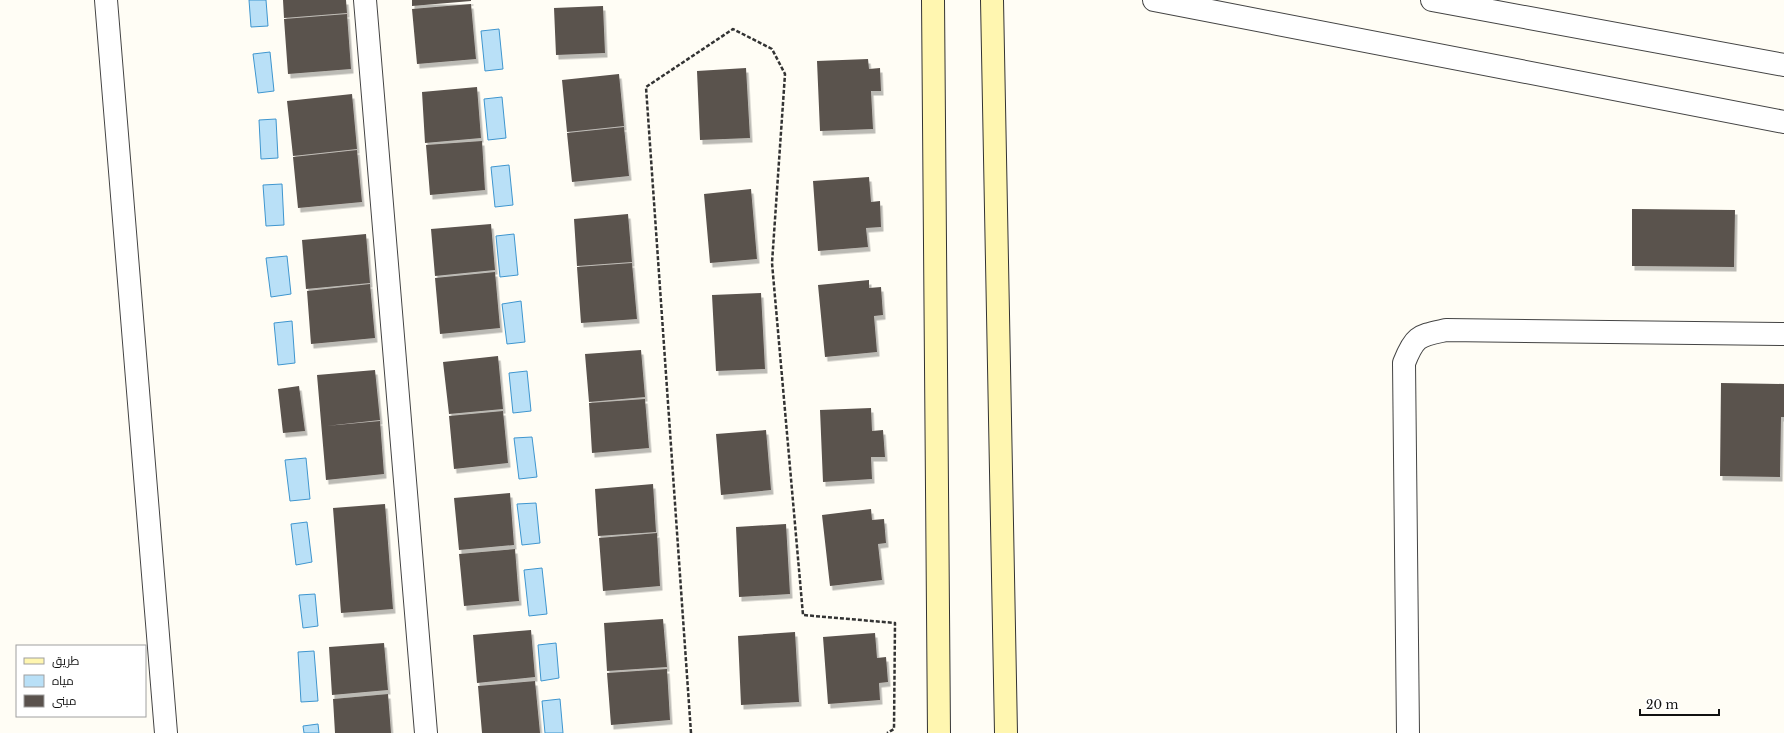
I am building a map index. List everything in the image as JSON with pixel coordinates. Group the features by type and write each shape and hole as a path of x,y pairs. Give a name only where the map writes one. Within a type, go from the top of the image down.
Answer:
{"street":[{"path":"106,0 166,733"},
{"path":"366,0 426,733"},
{"path":"933,0 939,733"},
{"path":"992,0 1006,733"},
{"path":"1154,0 1784,122"},
{"path":"1432,0 1784,65"},
{"path":"1408,733 1404,363 1416,339 1423,335 1446,330 1784,334"}],"path":[{"path":"691,733 646,87 733,28 772,49 785,74 772,263 803,615 895,623 894,729 887,733"}],"water":[{"path":"249,0 266,0 268,26 251,27"},
{"path":"499,29 503,69 485,71 481,31"},
{"path":"270,52 274,91 258,93 253,54"},
{"path":"502,97 506,138 488,140 484,99"},
{"path":"276,119 278,158 261,159 259,120"},
{"path":"509,165 513,205 495,207 491,167"},
{"path":"282,184 284,225 266,226 263,185"},
{"path":"514,234 518,275 500,277 496,236"},
{"path":"287,256 291,294 271,297 266,258"},
{"path":"521,301 525,342 507,344 502,304"},
{"path":"292,321 295,363 278,365 274,323"},
{"path":"527,371 531,411 513,413 509,373"},
{"path":"532,437 537,477 519,479 514,438"},
{"path":"306,458 310,499 290,501 285,460"},
{"path":"536,503 540,543 522,545 517,504"},
{"path":"307,522 312,562 296,565 291,524"},
{"path":"542,568 547,614 529,616 524,570"},
{"path":"315,594 318,626 303,628 299,595"},
{"path":"556,643 559,678 541,681 538,645"},
{"path":"314,651 318,701 301,702 298,652"},
{"path":"560,699 563,733 545,733 542,701"},
{"path":"318,724 319,733 304,733 303,726"}],"building":[{"path":"283,0 346,0 347,13 284,18"},
{"path":"412,0 471,0 471,1 412,6"},
{"path":"471,4 476,59 417,64 412,9"},
{"path":"603,6 605,53 556,55 554,8"},
{"path":"347,14 351,69 288,74 284,19"},
{"path":"868,59 869,69 880,68 881,91 871,91 873,129 820,131 817,61"},
{"path":"746,68 750,138 700,140 697,71"},
{"path":"619,74 624,126 567,132 562,80"},
{"path":"477,87 481,138 425,143 422,92"},
{"path":"352,94 357,149 293,156 287,101"},
{"path":"624,127 629,176 572,182 567,133"},
{"path":"482,141 485,190 430,195 426,145"},
{"path":"357,150 362,202 298,208 293,157"},
{"path":"869,177 871,202 880,201 881,227 866,228 868,247 818,251 813,181"},
{"path":"751,189 757,259 710,263 704,194"},
{"path":"1632,209 1735,210 1734,267 1632,266"},
{"path":"628,214 632,262 577,266 574,219"},
{"path":"491,224 495,270 435,276 431,229"},
{"path":"366,234 370,283 306,289 302,240"},
{"path":"632,263 637,319 581,323 577,267"},
{"path":"495,272 500,328 440,334 435,278"},
{"path":"869,280 869,288 881,287 883,315 874,316 877,352 825,357 818,285"},
{"path":"370,284 375,338 311,344 307,291"},
{"path":"761,293 765,369 716,371 712,295"},
{"path":"641,350 645,397 589,402 585,354"},
{"path":"498,356 503,409 449,414 443,362"},
{"path":"375,370 380,420 326,426 380,421 384,474 326,480 317,375"},
{"path":"1721,383 1784,384 1784,417 1781,417 1780,477 1720,476"},
{"path":"299,386 305,431 283,433 278,389"},
{"path":"645,399 649,448 592,453 589,403"},
{"path":"871,408 872,431 883,430 885,457 871,457 872,479 823,482 820,410"},
{"path":"503,411 508,463 454,469 449,416"},
{"path":"766,430 771,490 721,495 716,434"},
{"path":"653,484 656,532 598,536 595,489"},
{"path":"510,493 514,545 459,550 454,498"},
{"path":"385,504 389,556 337,560 333,508"},
{"path":"871,509 872,520 884,519 886,543 878,544 882,580 830,586 822,515"},
{"path":"786,524 790,594 739,597 736,527"},
{"path":"657,533 660,586 603,591 599,538"},
{"path":"515,549 519,601 464,606 459,554"},
{"path":"389,556 393,609 341,613 337,560"},
{"path":"663,619 667,667 607,671 604,623"},
{"path":"531,630 535,677 477,683 473,635"},
{"path":"795,632 799,702 741,705 738,636"},
{"path":"875,633 877,658 886,657 888,682 879,683 880,700 828,704 823,637"},
{"path":"384,643 388,690 332,695 329,647"},
{"path":"667,669 670,720 611,725 607,673"},
{"path":"535,681 540,733 482,733 478,686"},
{"path":"388,694 391,733 335,733 333,699"}]}
